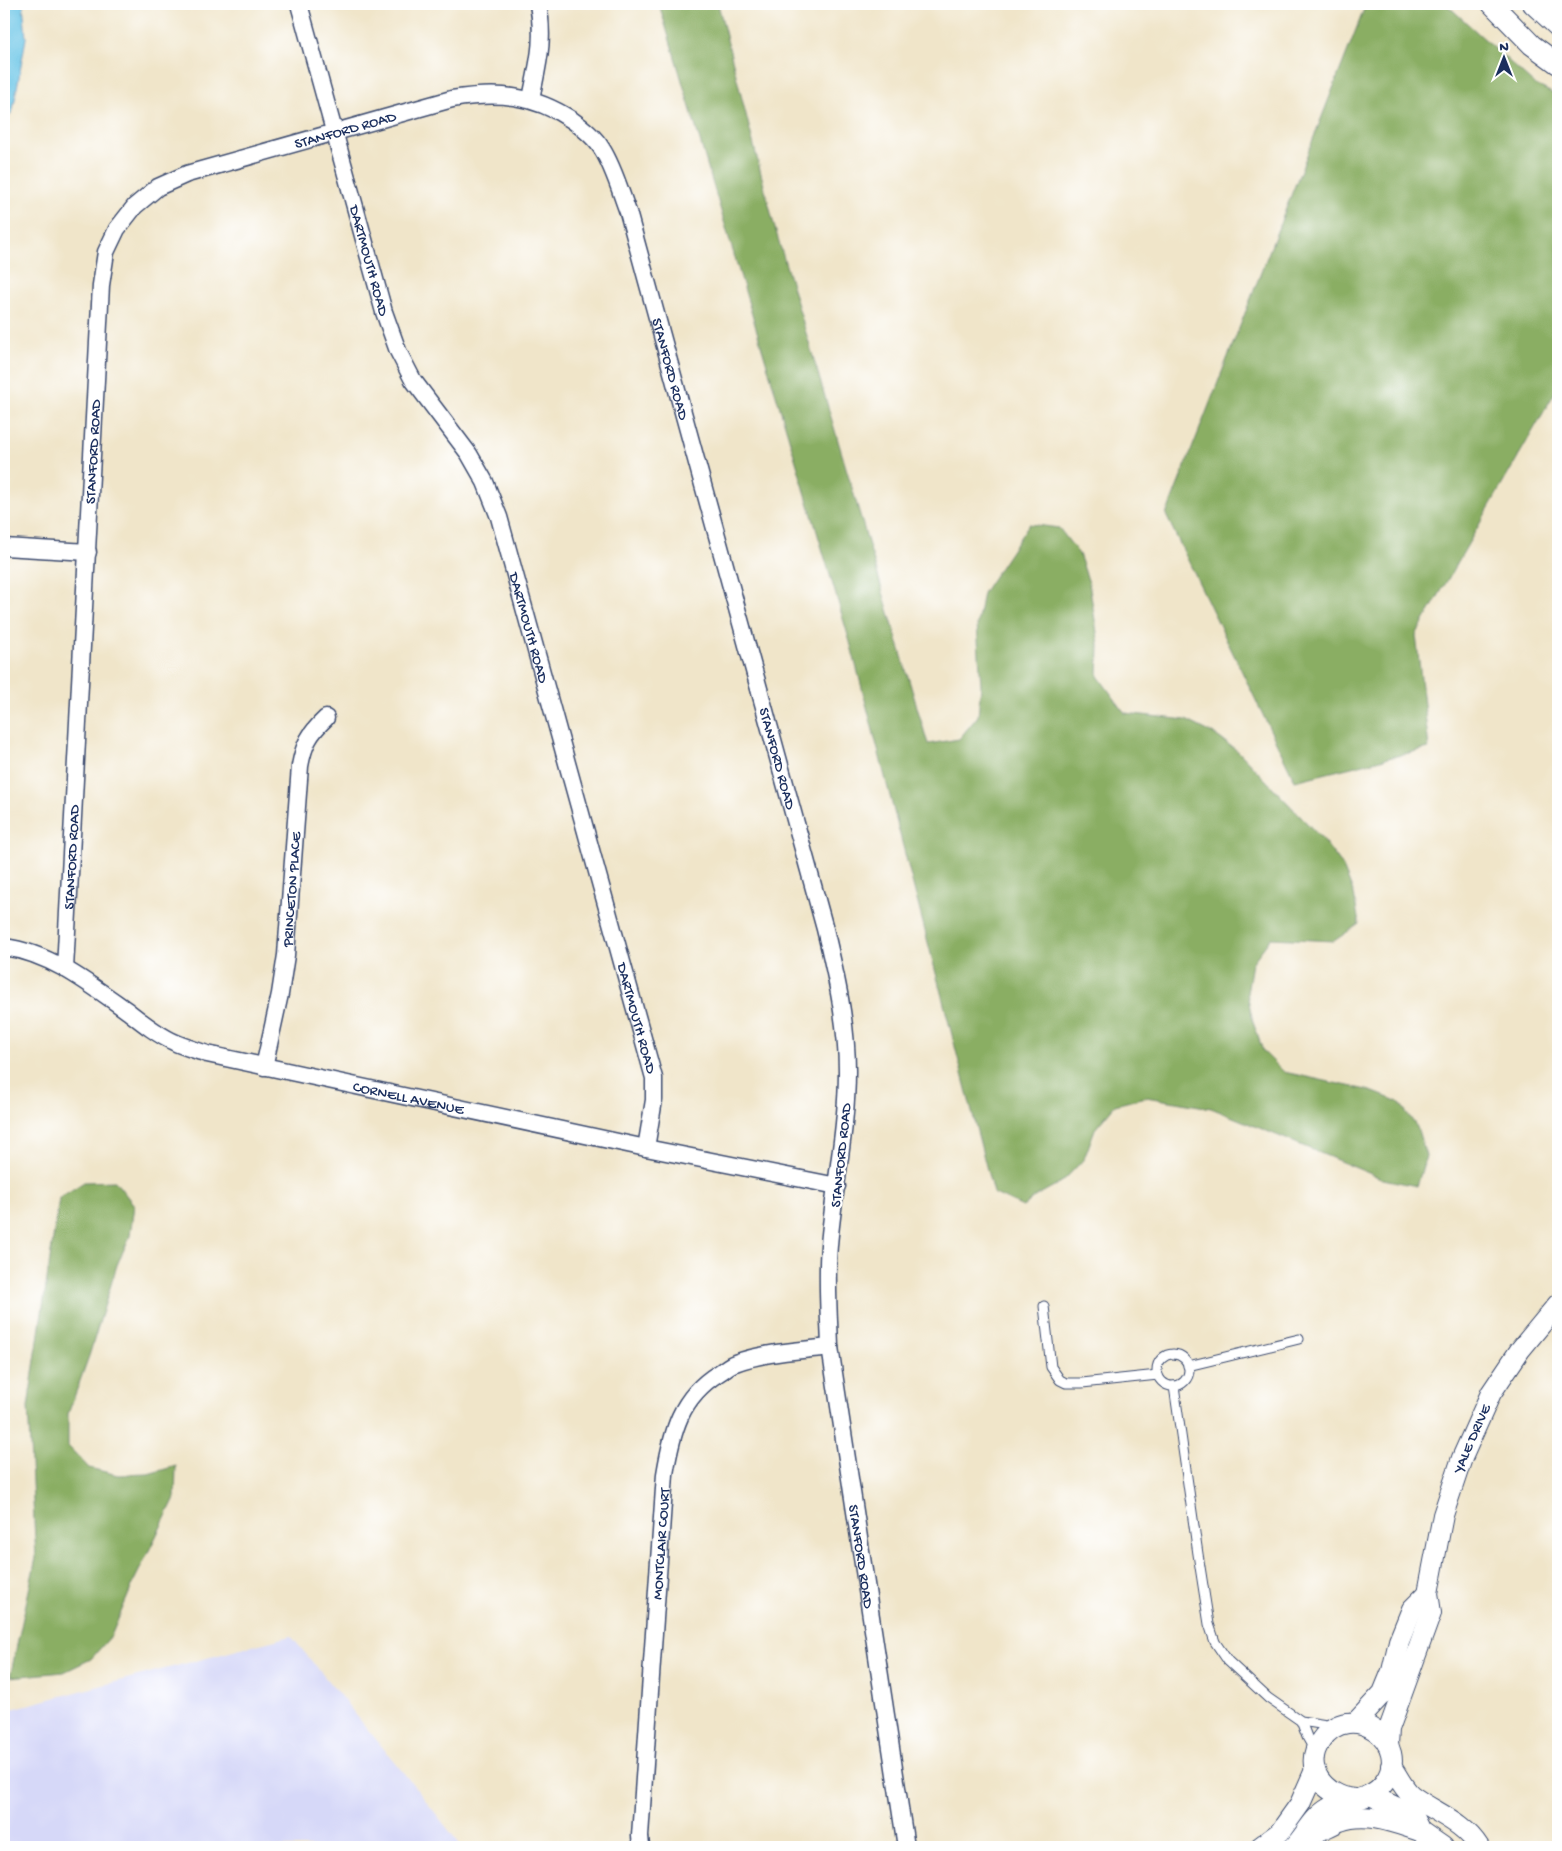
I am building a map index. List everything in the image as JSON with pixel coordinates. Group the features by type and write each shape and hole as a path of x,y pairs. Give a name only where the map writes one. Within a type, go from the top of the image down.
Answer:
{"street":[{"name":"DARTMOUTH ROAD","path":"298,4 384,312 398,351 413,380 469,454 485,482 499,517 654,1078 654,1100 646,1148"},
{"path":"531,99 542,43 542,22 538,4"},
{"path":"1492,4 1532,45 1558,64"},
{"path":"1533,4 1558,28"},
{"name":"STANFORD ROAD","path":"66,969 101,285 106,252 117,229 135,206 158,187 187,174 452,99 474,95 502,95 531,99 562,114 584,128 602,148 615,175 628,212 825,929 836,978 844,1021 847,1070 845,1114 829,1245 830,1347 906,1847"},
{"path":"4,548 88,552"},
{"name":"PRINCETON PLACE","path":"264,1067 280,994 286,955 300,766 303,749 312,731 326,718"},
{"name":"CORNELL AVENUE","path":"4,947 41,958 66,969 86,981 149,1027 174,1042 206,1054 646,1148 837,1186"},
{"name":"YALE DRIVE","path":"1391,1766 1391,1755 1388,1745 1389,1728 1431,1613 1428,1593 1443,1515 1462,1458 1488,1402 1520,1350 1558,1304"},
{"name":"MONTCLAIR COURT","path":"642,1847 640,1836 665,1474 670,1441 679,1417 689,1399 707,1380 734,1363 759,1357 830,1347"},
{"path":"1356,1722 1383,1693 1392,1671 1399,1641 1412,1609 1428,1593"},
{"path":"1260,1847 1280,1832 1300,1804 1320,1741 1326,1733 1336,1726 1356,1722 1376,1729 1388,1745"},
{"path":"1315,1761 1323,1784 1334,1794 1344,1798 1362,1797 1400,1809 1414,1817 1420,1831"},
{"path":"1297,1843 1315,1818 1329,1808 1362,1797 1384,1783 1391,1766"},
{"path":"1391,1766 1410,1794 1452,1819 1472,1837 1478,1847"},
{"path":"1297,1843 1341,1821 1357,1817 1371,1817 1420,1831 1443,1847"}],"lane":[{"path":"1044,1306 1051,1367 1060,1380 1082,1383 1158,1374"},
{"path":"1188,1366 1299,1339"},
{"path":"1170,1355 1180,1356 1185,1359 1188,1366 1189,1374 1187,1378 1184,1382 1174,1386 1164,1383 1158,1374 1158,1364 1170,1355"},
{"path":"1174,1386 1208,1615 1215,1642 1228,1661 1244,1677 1268,1698 1301,1721 1336,1726"},
{"path":"1301,1721 1315,1761"}],"shaded area":[{"path":"291,1636 462,1847 4,1847 4,1711"}],"green space":[{"path":"659,4 718,4 774,225 928,744 959,739 978,716 981,686 977,624 983,593 1029,524 1059,528 1079,554 1089,583 1099,645 1098,676 1125,713 1186,720 1214,734 1239,752 1323,840 1342,865 1354,894 1359,924 1334,941 1271,938 1252,963 1247,993 1253,1022 1263,1051 1284,1072 1371,1091 1399,1102 1417,1127 1426,1156 1417,1186 1383,1179 1211,1108 1146,1097 1115,1105 1095,1129 1084,1159 1063,1181 1036,1196 1023,1207 993,1193 850,642"},
{"path":"1366,4 1446,4 1534,84 1558,96 1558,387 1416,635 1429,748 1295,781 1166,515"},
{"path":"115,1181 134,1205 130,1236 117,1265 89,1356 68,1414 68,1446 89,1468 118,1475 148,1474 176,1466 175,1498 135,1579 111,1636 91,1659 64,1672 10,1677 36,1558 28,1407 59,1198 84,1182"}],"water":[{"path":"4,4 23,4 26,38 13,110 4,125"}]}
